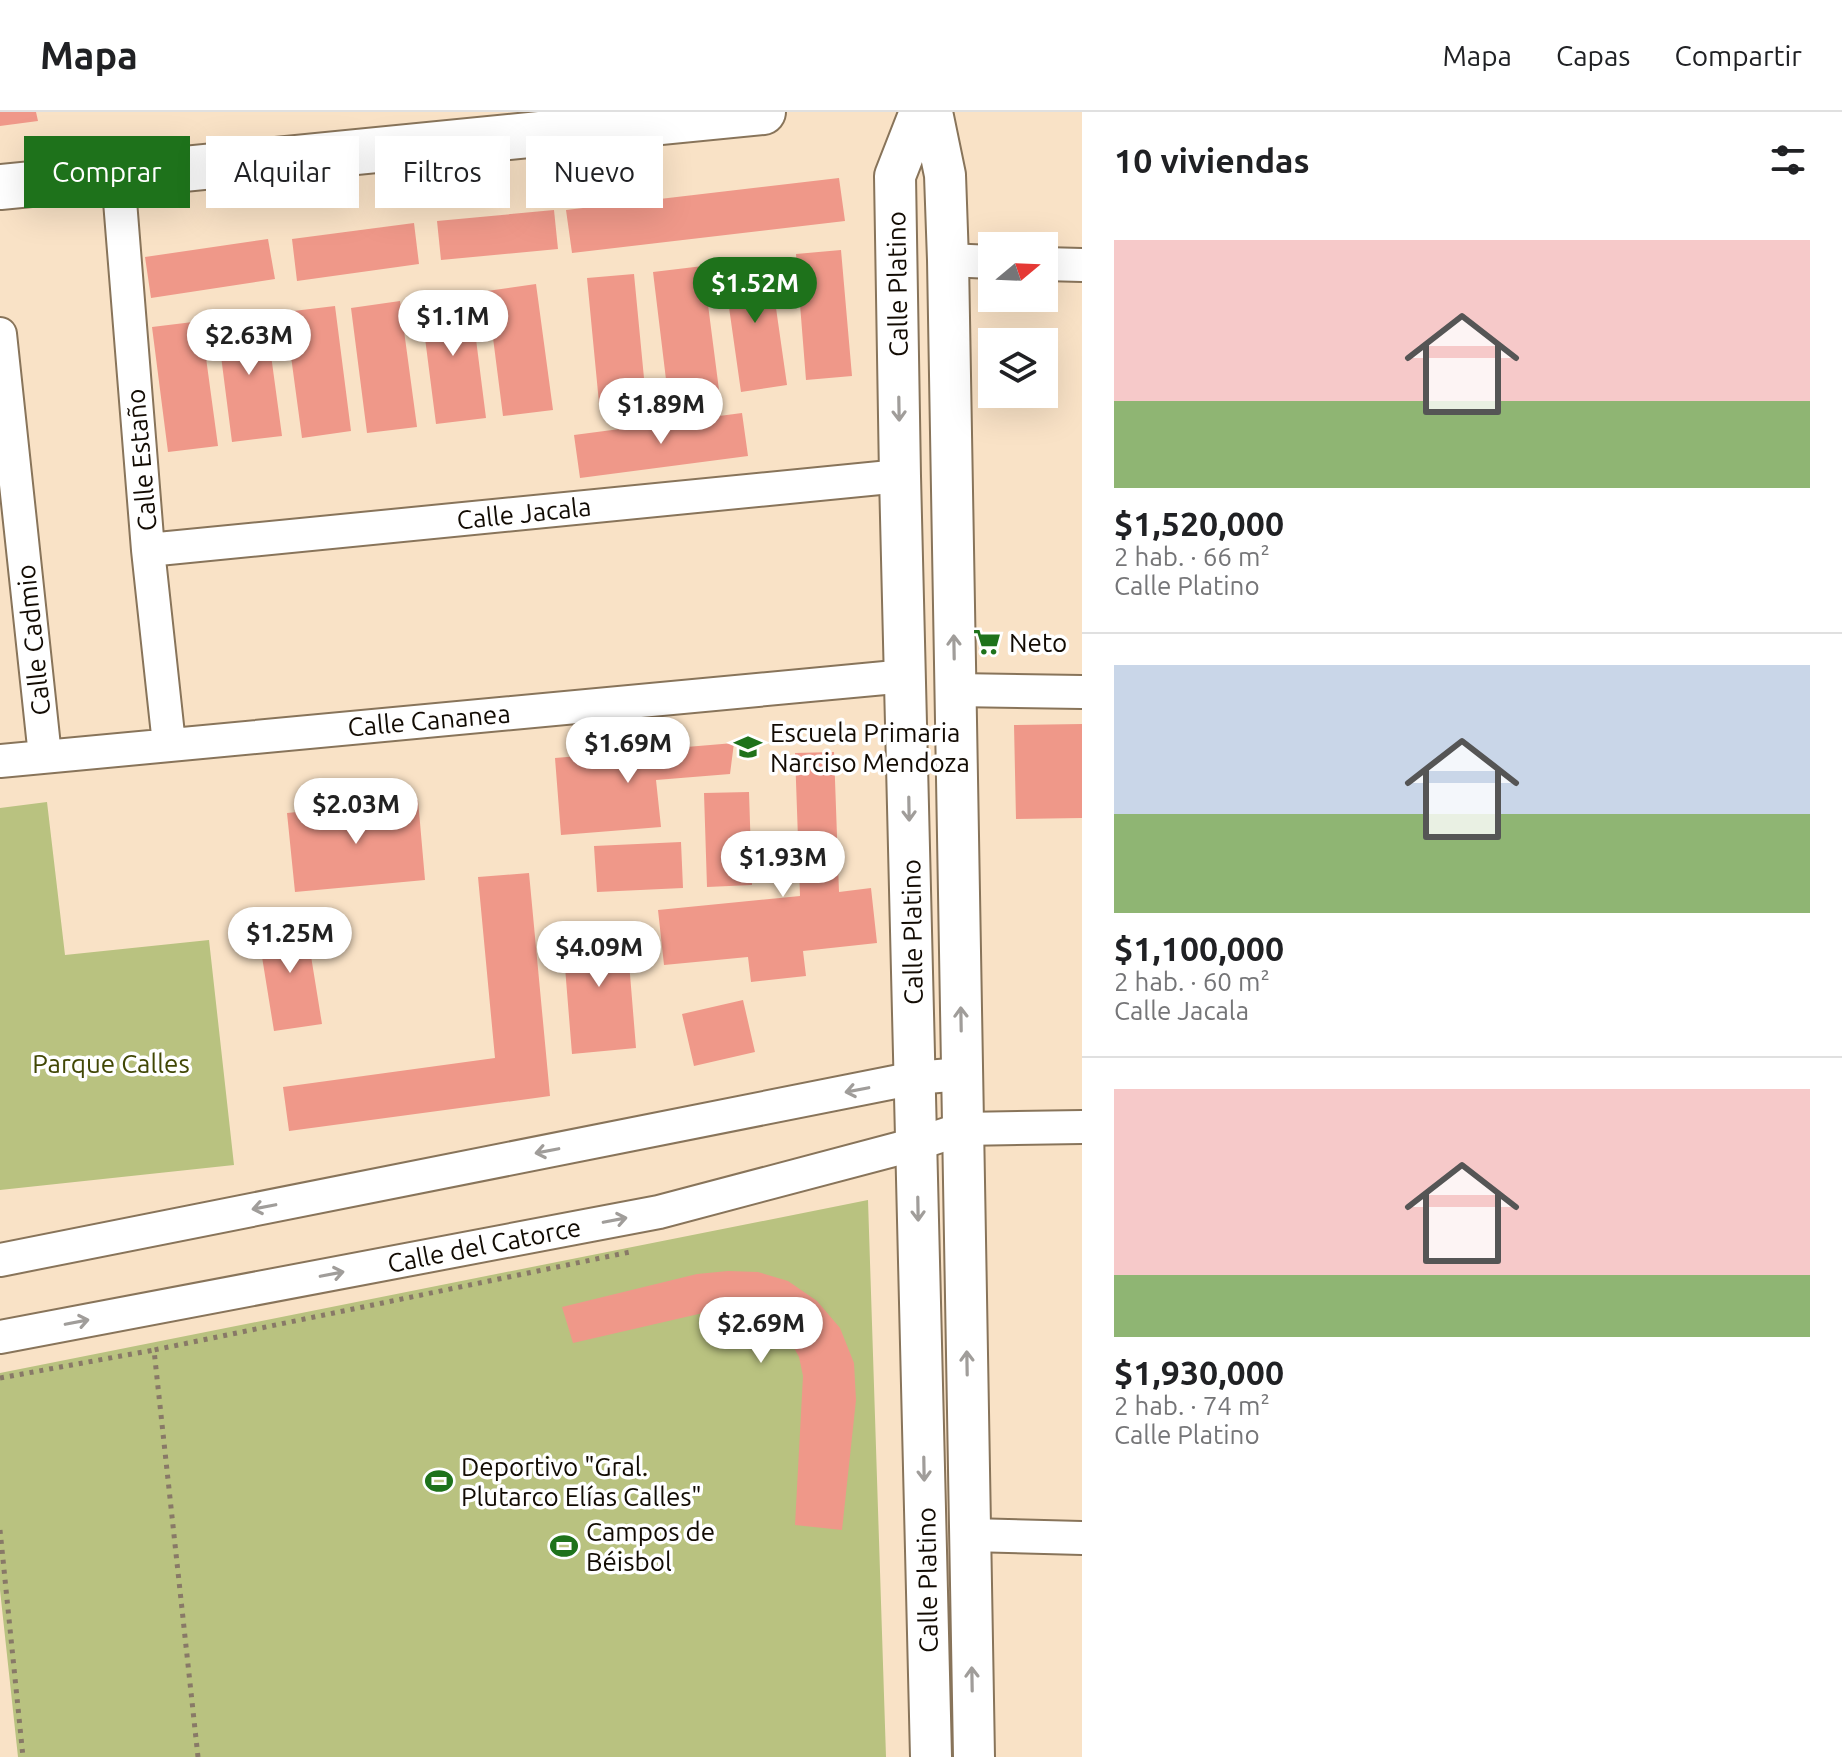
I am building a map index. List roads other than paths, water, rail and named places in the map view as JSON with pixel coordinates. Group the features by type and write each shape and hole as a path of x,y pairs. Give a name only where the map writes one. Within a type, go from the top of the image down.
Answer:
{"main road":[{"path":"190,169 745,113"},
{"path":"0,187 24,185"}],"street":[{"name":"Calle Platino","path":"920,112 895,176 931,1757"},
{"name":"Calle Platino","path":"932,112 945,175 948,260 974,1757"},
{"name":"Calle Estaño","path":"121,208 148,550 169,744"},
{"path":"948,260 978,261"},
{"path":"1058,264 1082,265"},
{"name":"Calle Cadmio","path":"0,334 45,756"},
{"name":"Calle Jacala","path":"148,550 900,476"},
{"name":"Calle Cananea","path":"0,761 906,676"},
{"path":"955,690 1082,692"},
{"path":"0,1260 915,1078 962,1074"},
{"name":"Calle del Catorce","path":"0,1337 659,1212 962,1129 1082,1127"},
{"path":"970,1535 1082,1538"}],"place":[{"name":"Neto","path":"987,642"},
{"name":"Escuela Primaria Narciso Mendoza","path":"748,747"},
{"name":"Deportivo \"Gral. Plutarco Elías Calles\"","path":"439,1481"},
{"name":"Campos de Béisbol","path":"564,1546"}],"park label":[{"name":"Parque Calles","path":"111,1063"}]}
